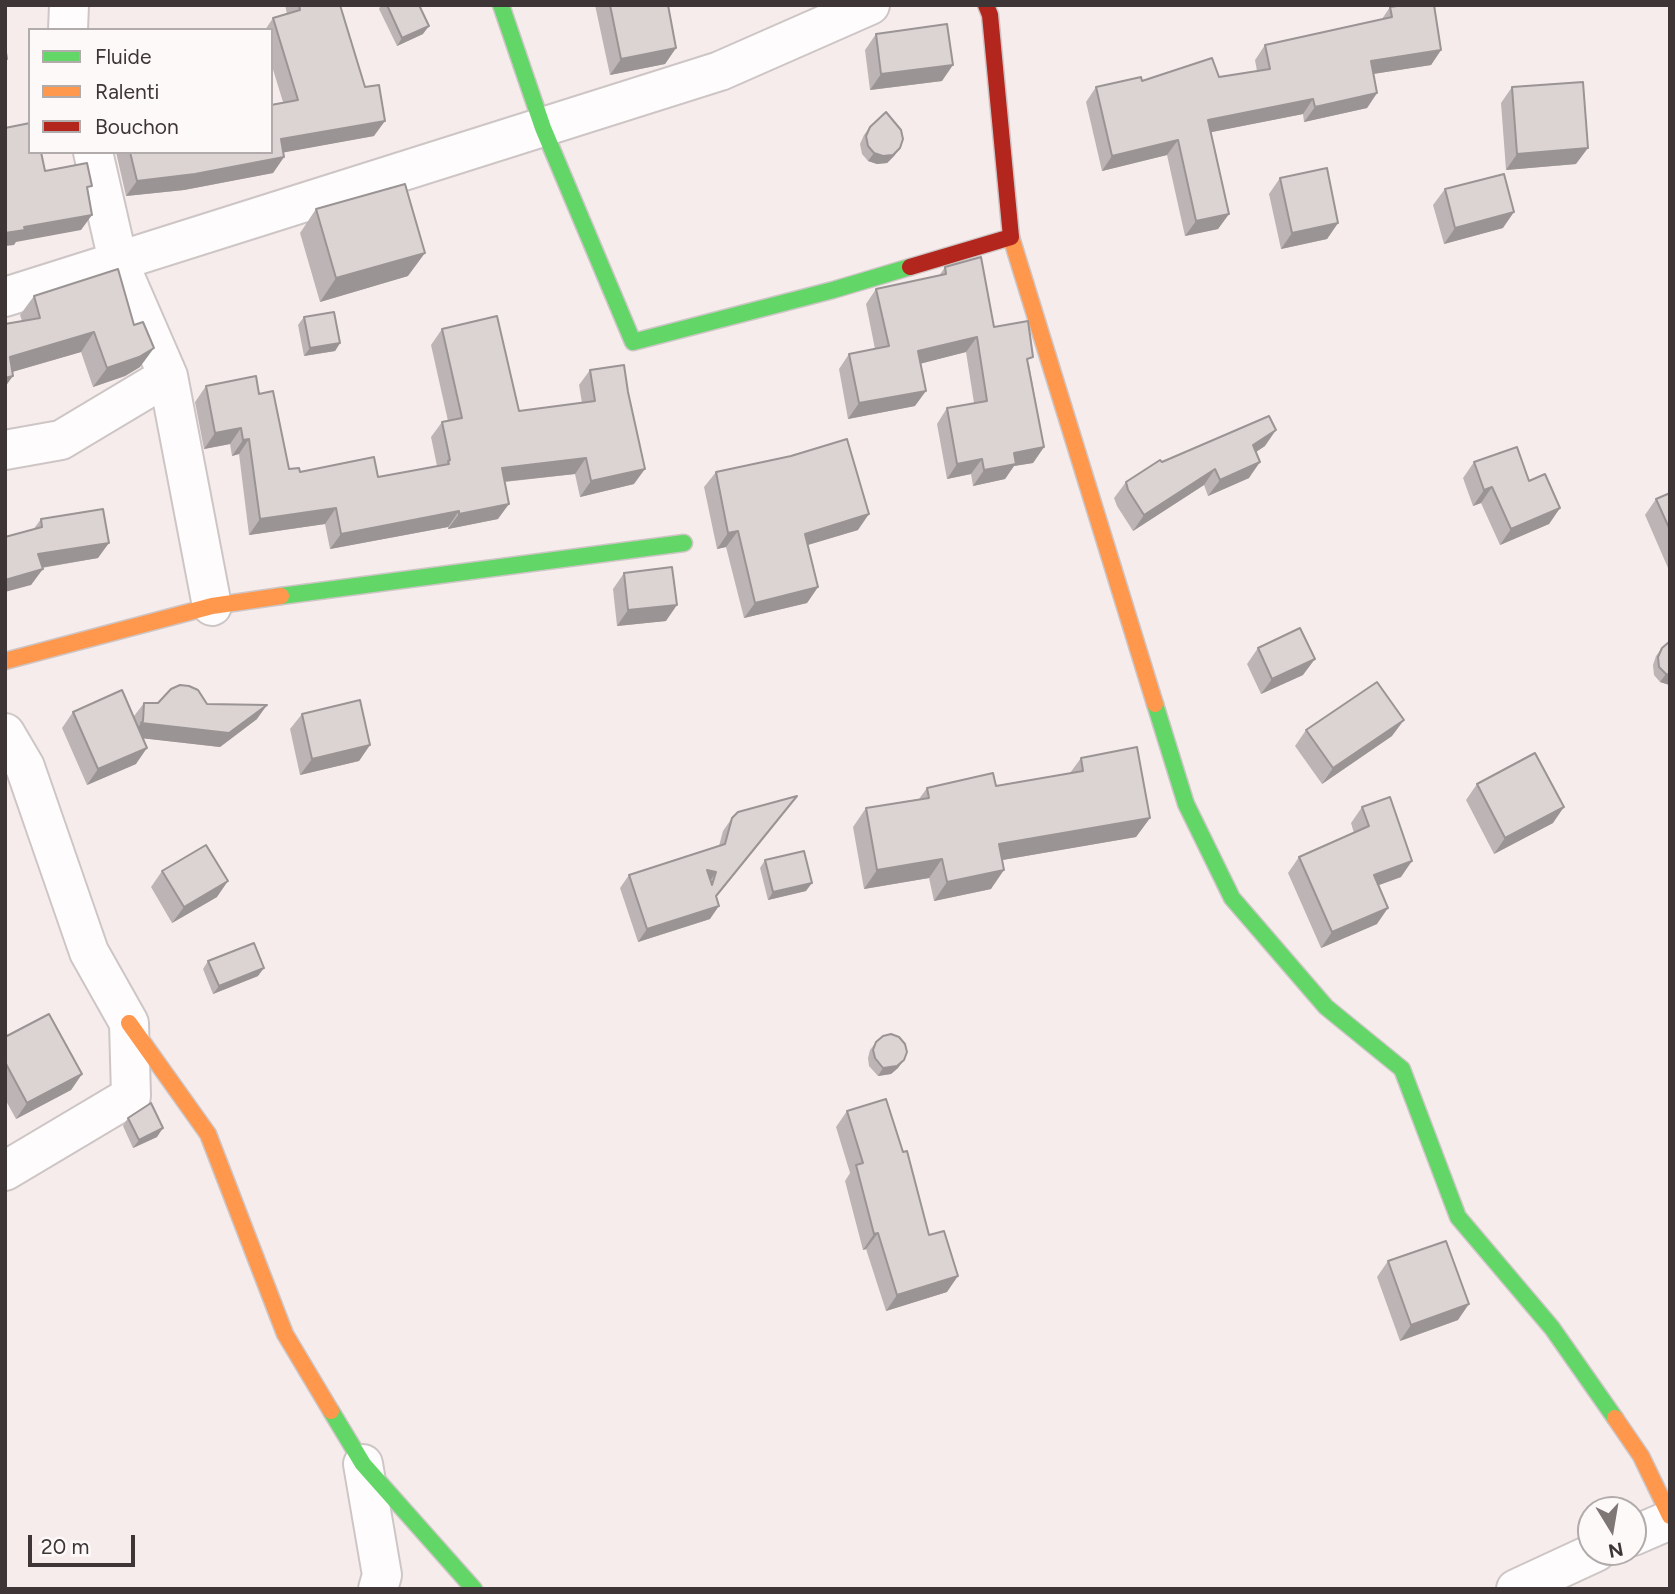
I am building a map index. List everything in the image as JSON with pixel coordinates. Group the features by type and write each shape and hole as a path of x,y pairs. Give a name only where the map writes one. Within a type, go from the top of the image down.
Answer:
{"street":[{"path":"68,28 69,5"},
{"path":"501,5 543,128 633,342 833,290 1011,237"},
{"path":"5,297 720,71 870,5"},
{"path":"986,5 990,15 1011,237 1186,804 1232,898 1325,1007 1402,1069 1458,1217 1552,1328 1641,1456 1670,1518 1647,1529"},
{"path":"93,154 118,261 167,376 212,606"},
{"path":"5,450 61,440 167,376"},
{"path":"5,661 212,606 684,543"},
{"path":"5,733 26,766 89,952 129,1023 208,1134 285,1334 363,1464 474,1589"},
{"path":"5,1171 131,1096 129,1023"},
{"path":"363,1464 382,1574 378,1589"},
{"path":"1516,1589 1577,1561"}],"building":[{"path":"299,5 340,5 365,87 379,85 385,121 281,139 284,157 195,174 137,181 130,154 273,154 273,105 298,100 273,18 300,10"},
{"path":"387,5 419,5 429,26 402,38"},
{"path":"610,5 668,5 676,48 621,59"},
{"path":"1434,5 1441,50 1371,61 1377,93 1315,107 1313,99 1208,120 1229,214 1196,221 1178,140 1112,156 1096,87 1141,77 1142,81 1212,58 1219,77 1270,69 1265,45 1392,17 1390,7"},
{"path":"947,24 953,65 881,74 876,34"},
{"path":"1583,82 1588,148 1517,154 1512,87"},
{"path":"886,112 901,130 903,139 900,148 893,155 883,156 874,153 868,146 866,136 870,127"},
{"path":"28,123 28,154 41,154 45,171 87,163 92,186 87,187 92,215 5,233 5,128"},
{"path":"1327,168 1338,223 1292,233 1280,178"},
{"path":"1504,174 1514,212 1455,228 1445,189"},
{"path":"405,184 425,253 336,278 316,209"},
{"path":"981,257 994,327 1028,321 1033,357 1027,359 1044,447 1014,453 1016,464 984,470 982,459 957,464 947,408 987,401 977,337 918,351 926,391 859,403 849,354 889,346 876,289 946,274 945,267"},
{"path":"118,269 134,325 143,322 154,348 139,357 107,368 94,332 10,357 13,376 5,378 5,324 40,318 34,296"},
{"path":"334,312 340,343 310,348 304,317"},
{"path":"497,316 519,411 595,401 590,370 624,365 645,469 591,481 586,458 502,468 509,504 341,534 336,508 260,519 249,439 243,440 241,428 215,433 206,386 256,376 259,394 273,391 289,469 299,468 300,472 374,457 378,477 449,464 442,422 462,418 442,329"},
{"path":"1269,416 1276,430 1253,445 1260,462 1220,480 1215,469 1144,515 1126,482 1160,460 1162,462"},
{"path":"847,439 869,514 805,534 818,587 755,603 738,531 728,533 716,472 791,456"},
{"path":"1517,447 1529,481 1545,474 1560,508 1511,529 1492,487 1484,490 1474,462"},
{"path":"1670,493 1670,530 1656,499"},
{"path":"103,509 109,543 38,554 43,569 5,580 5,537 42,527 41,519"},
{"path":"672,567 677,605 628,610 624,573"},
{"path":"1300,628 1315,659 1272,679 1258,648"},
{"path":"1669,642 1670,675 1659,667 1658,657"},
{"path":"1377,682 1404,720 1333,768 1306,730"},
{"path":"180,685 198,690 207,704 267,705 229,733 141,723 144,703 158,703 171,689"},
{"path":"122,690 147,748 98,769 73,712"},
{"path":"360,700 370,745 312,759 302,714"},
{"path":"1137,747 1150,818 999,844 1004,870 947,882 942,859 877,870 866,808 929,798 927,788 993,773 996,786 1083,771 1081,758"},
{"path":"1535,753 1564,807 1505,838 1477,784"},
{"path":"797,796 716,896 719,906 647,929 629,875 725,844 732,818 738,812","holes":["707,870 716,872 712,885"]},
{"path":"1390,797 1412,861 1374,875 1388,908 1332,932 1299,857 1369,826 1362,807"},
{"path":"206,845 228,881 184,907 162,871"},
{"path":"804,851 812,883 773,892 765,860"},
{"path":"254,943 264,968 219,986 208,961"},
{"path":"49,1014 82,1074 27,1103 5,1062 5,1037"},
{"path":"891,1034 899,1037 907,1052 904,1060 897,1066 883,1068 875,1058 873,1050 876,1042"},
{"path":"886,1099 903,1152 907,1151 929,1235 944,1231 958,1276 897,1295 878,1233 874,1234 856,1165 863,1163 847,1111"},
{"path":"151,1103 163,1128 139,1140 128,1118"},
{"path":"1446,1241 1469,1304 1411,1325 1388,1261"}],"traffic: fast":[{"path":"501,5 543,128 633,342 910,267"},
{"path":"281,596 684,543"},
{"path":"1155,704 1186,804 1232,898 1326,1007 1402,1069 1458,1217 1552,1328 1615,1418"},
{"path":"331,1411 363,1464 474,1589"}],"traffic: slow":[{"path":"1011,237 1155,704"},
{"path":"5,661 212,606 281,596"},
{"path":"129,1023 208,1134 285,1334 331,1411"},
{"path":"1615,1418 1641,1456 1670,1516"}],"traffic: jam":[{"path":"910,267 1011,237 990,15 986,5"}]}
